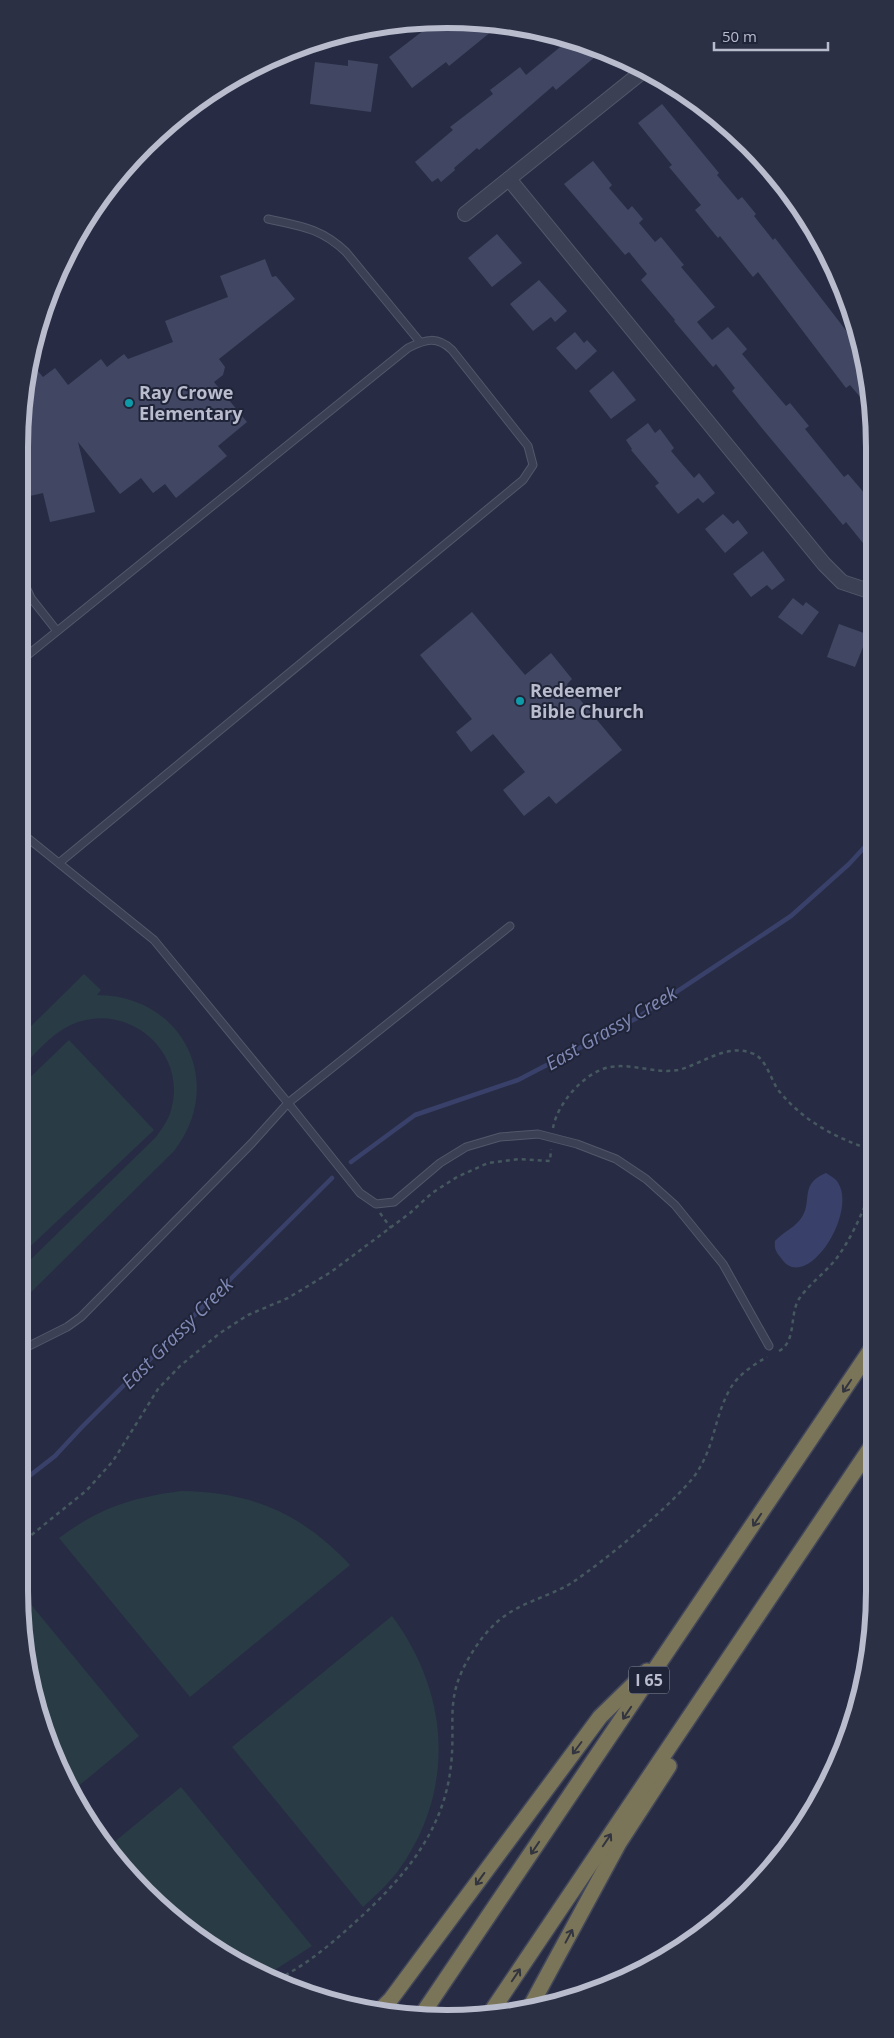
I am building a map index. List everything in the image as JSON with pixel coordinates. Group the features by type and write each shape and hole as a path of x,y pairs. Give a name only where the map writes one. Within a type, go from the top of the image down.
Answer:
{"highway":[{"name":"I 65","path":"425,2010 866,1357"},
{"path":"494,2008 866,1455"},
{"path":"534,2001 619,1843 866,1456"},
{"path":"384,2006 600,1717 670,1649"}],"street":[{"path":"465,214 639,74"},
{"path":"509,179 824,564 842,582 866,590"}],"lane":[{"path":"268,218 313,228 332,238 346,252 420,342"},
{"path":"28,655 400,354 420,342 432,340 443,342 528,446 533,465 528,474 59,863"},
{"path":"28,592 57,631"},
{"path":"28,838 154,940 360,1193 376,1204 394,1202 440,1163 466,1147 500,1137 538,1134 616,1159 646,1179 675,1205 723,1264 769,1346"},
{"path":"28,1347 67,1328 80,1317 252,1143 288,1103 510,926"}],"path":[{"path":"28,1537 87,1490 113,1461 158,1389 180,1366 220,1333 248,1315 288,1298 314,1282 392,1228 432,1193 457,1177 488,1163 519,1159 550,1161 554,1124 571,1092 588,1077 609,1067 677,1070 722,1052 754,1054 762,1061 779,1091 799,1112 820,1129 846,1142 866,1148"},
{"path":"376,1204 380,1214 392,1228"},
{"path":"776,1353 790,1341 794,1312 800,1298 836,1258 866,1204"},
{"path":"281,1977 329,1945 382,1898 413,1860 431,1833 443,1799 451,1767 452,1701 456,1681 492,1625 511,1612 573,1582 636,1531 686,1486 704,1462 730,1389 754,1365 768,1357"}],"shaded area":[{"path":"84,974 101,990 97,995 127,999 152,1010 173,1026 187,1048 195,1072 196,1098 189,1125 174,1151 28,1295 28,1262 156,1137 164,1126 171,1110 174,1086 170,1068 162,1051 150,1037 134,1026 117,1020 98,1018 78,1022 53,1036 28,1061 28,1029"},
{"path":"69,1040 154,1130 28,1249 28,1079"},
{"path":"181,1491 207,1492 230,1496 253,1501 274,1509 294,1519 313,1532 350,1565 190,1697 59,1538 74,1527 117,1505"},
{"path":"28,1601 139,1736 77,1787 59,1752 42,1700 31,1646"},
{"path":"392,1616 411,1646 426,1678 435,1710 438,1743 437,1776 430,1808 417,1840 394,1876 363,1907 232,1747"},
{"path":"181,1787 312,1946 272,1972 261,1967 214,1940 170,1906 150,1888 112,1844"}],"water":[{"path":"826,1173 836,1180 842,1193 841,1210 836,1227 827,1244 816,1258 804,1266 792,1267 778,1254 775,1248 775,1241 799,1221 804,1214 812,1183"}],"building":[{"path":"427,28 493,30 449,66 446,62 412,88 389,57"},
{"path":"564,44 596,56 556,90 553,86 479,150 477,148 441,182 438,178 432,182 415,162 453,130 450,127 493,94 490,90 520,67 526,75"},
{"path":"348,60 378,64 371,112 310,104 315,62 348,66"},
{"path":"662,104 719,173 717,175 738,200 742,197 756,214 754,216 773,240 775,238 852,338 864,402 850,385 846,388 758,272 753,277 720,236 718,238 695,210 701,205 669,167 672,165 638,123"},
{"path":"593,161 612,185 609,188 628,210 632,206 643,219 639,223 655,242 661,237 684,265 681,267 715,307 697,322 712,340 728,327 747,349 742,354 786,406 790,403 809,426 805,429 844,477 848,474 866,495 866,541 863,543 846,522 843,525 732,391 735,388 716,364 713,367 641,280 647,274 629,252 625,255 564,184"},
{"path":"497,234 522,263 492,287 468,258"},
{"name":"Ray Crowe Elementary","path":"265,259 272,277 276,276 295,299 219,359 225,367 223,375 214,382 247,422 218,446 227,456 176,498 165,484 153,493 141,478 120,494 78,442 95,512 50,522 43,493 28,496 28,420 35,368 43,377 55,368 68,385 101,359 107,367 124,354 128,359 173,342 165,321 228,297 220,276"},
{"path":"539,280 567,311 555,322 551,317 533,331 510,304"},
{"path":"575,332 584,343 587,340 597,351 576,370 556,348"},
{"path":"613,371 636,400 611,419 589,391"},
{"path":"648,423 655,433 660,429 674,448 671,451 694,478 699,473 715,493 703,503 698,498 678,514 655,486 659,483 631,450 626,440"},
{"path":"723,514 733,524 738,520 748,533 725,553 705,529"},
{"path":"763,551 785,580 772,590 767,585 751,597 733,574"},
{"path":"793,598 803,606 806,602 819,612 802,635 778,617"},
{"name":"Redeemer Bible Church","path":"472,612 525,675 551,653 572,679 567,684 622,750 556,804 549,796 524,816 503,790 525,772 493,734 471,752 456,732 472,719 420,655"},
{"path":"839,624 866,634 866,648 863,647 855,667 827,657"}],"waterway":[{"name":"East Grassy Creek","path":"351,1162 415,1115 518,1080 637,1018 791,916 849,864 866,846"},
{"name":"East Grassy Creek","path":"28,1477 55,1456 332,1178"}],"place":[{"name":"Ray Crowe Elementary","path":"129,403"},
{"name":"Redeemer Bible Church","path":"520,701"}]}
